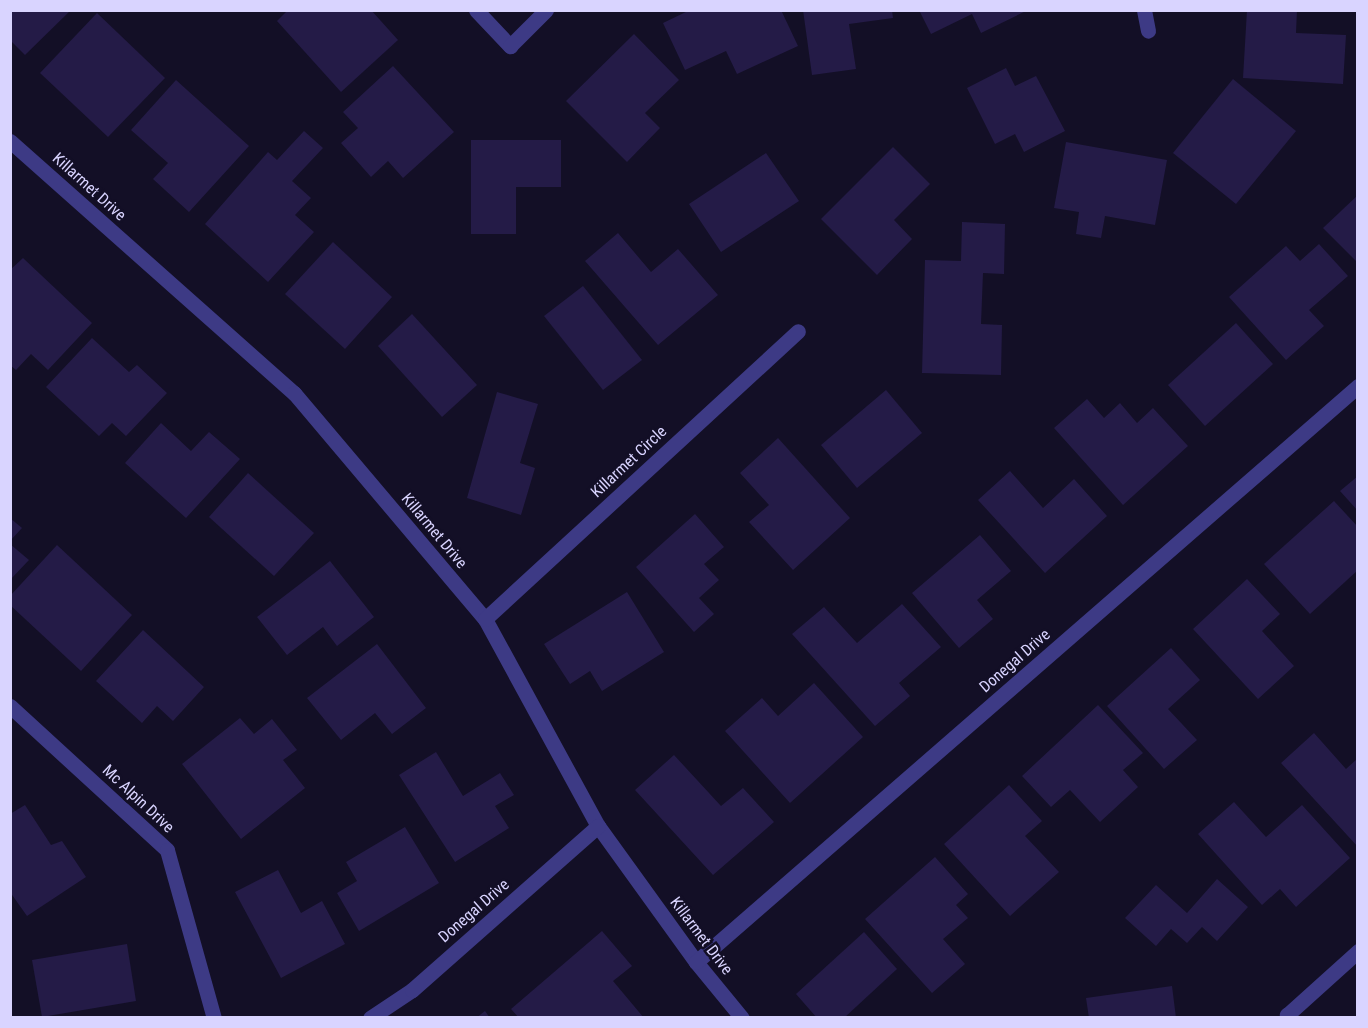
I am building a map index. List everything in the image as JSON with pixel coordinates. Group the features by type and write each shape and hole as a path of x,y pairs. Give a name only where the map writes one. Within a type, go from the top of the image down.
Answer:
{"street":[{"path":"476,10 510,46 546,10"},
{"path":"1144,10 1148,31"},
{"name":"Killarmet Drive","path":"10,141 294,393 485,619 598,826 696,962 742,1017"},
{"name":"Killarmet Circle","path":"485,619 798,331"},
{"name":"Donegal Drive","path":"696,962 1358,386"},
{"name":"Mc Alpin Drive","path":"10,705 167,850 214,1017"},
{"name":"Donegal Drive","path":"370,1017 412,990 598,826"},
{"path":"1289,1017 1287,1015 1358,951"}],"building":[{"path":"10,10 71,10 25,55 10,40"},
{"path":"288,10 371,10 398,40 341,92 277,21"},
{"path":"690,10 781,10 798,46 737,74 726,51 685,70 663,23"},
{"path":"803,10 892,10 893,18 849,24 856,69 812,75"},
{"path":"919,10 1028,10 981,33 972,14 931,34"},
{"path":"1247,10 1297,10 1296,33 1346,35 1343,84 1243,78"},
{"path":"97,13 165,78 108,137 40,73"},
{"path":"634,34 679,80 645,113 660,128 627,162 566,101"},
{"path":"393,66 454,132 403,178 388,161 371,177 341,143 358,128 343,112"},
{"path":"1006,68 1015,86 1036,76 1065,131 1024,152 1015,134 995,144 967,88"},
{"path":"1233,79 1296,131 1236,204 1173,153"},
{"path":"176,80 249,146 189,212 153,179 168,163 131,130"},
{"path":"304,131 323,148 292,181 311,198 295,215 314,232 268,282 205,224 268,152 277,160"},
{"path":"471,140 561,140 561,187 516,187 516,234 471,234"},
{"path":"1066,142 1167,160 1155,225 1105,216 1101,238 1076,234 1079,212 1054,208"},
{"path":"893,147 930,184 894,220 912,239 877,275 821,219"},
{"path":"766,153 799,201 721,252 689,204"},
{"path":"1358,195 1358,263 1323,228"},
{"path":"962,222 1005,224 1004,274 983,273 981,324 1002,325 1001,375 922,373 925,260 961,261"},
{"path":"618,233 651,272 678,249 718,295 658,345 585,261"},
{"path":"333,242 392,297 345,349 285,294"},
{"path":"1319,244 1348,276 1309,310 1324,326 1286,360 1229,297 1286,246 1300,261"},
{"path":"23,258 92,323 48,370 31,354 16,370 10,365 10,270"},
{"path":"583,286 642,360 603,390 544,316"},
{"path":"412,314 477,385 442,417 378,346"},
{"path":"1236,323 1273,364 1205,426 1168,385"},
{"path":"92,338 129,372 137,365 167,393 126,436 112,423 99,436 46,387"},
{"path":"886,390 922,433 857,488 821,445"},
{"path":"497,392 538,404 520,463 535,468 521,515 467,498"},
{"path":"1087,399 1104,418 1120,403 1137,423 1153,408 1188,446 1123,505 1054,428"},
{"path":"161,423 191,451 209,432 240,459 186,518 125,463"},
{"path":"778,438 850,518 793,570 749,522 769,505 740,473"},
{"path":"1010,471 1043,508 1074,479 1107,516 1045,573 978,500"},
{"path":"248,473 314,533 274,576 209,517"},
{"path":"1358,476 1358,511 1340,491"},
{"path":"1334,501 1358,527 1358,570 1310,614 1264,564"},
{"path":"695,514 724,547 704,564 719,580 699,598 714,614 694,632 636,567"},
{"path":"10,518 22,528 10,541"},
{"path":"980,535 1011,571 977,600 993,619 959,648 912,593"},
{"path":"10,544 29,560 10,580"},
{"path":"57,545 132,615 81,671 10,605 10,596"},
{"path":"330,561 374,617 337,646 323,627 287,655 257,617"},
{"path":"1247,579 1280,614 1262,631 1294,666 1258,699 1193,629"},
{"path":"627,592 664,652 602,691 590,671 570,684 544,644"},
{"path":"902,604 941,647 899,683 910,696 875,726 792,634 824,607 857,643"},
{"path":"143,630 204,687 173,721 157,706 142,723 96,681"},
{"path":"377,644 426,708 392,734 375,713 341,740 307,698"},
{"path":"1171,648 1200,680 1168,709 1197,740 1164,769 1107,706"},
{"path":"814,683 863,737 790,803 725,731 762,698 778,716"},
{"path":"1098,705 1143,753 1123,770 1138,787 1100,822 1070,790 1051,807 1022,776"},
{"path":"240,718 254,734 272,719 297,750 283,760 305,788 241,839 182,764"},
{"path":"1314,733 1346,769 1358,758 1358,847 1281,763"},
{"path":"436,752 463,796 500,773 514,795 495,806 509,828 455,862 399,775"},
{"path":"674,755 721,806 743,788 774,822 713,875 635,790"},
{"path":"1009,785 1042,821 1025,836 1059,872 1010,916 944,844"},
{"path":"1234,802 1266,837 1302,805 1350,858 1296,907 1280,889 1262,905 1198,834"},
{"path":"25,805 51,845 62,841 86,877 27,916 10,892 10,814"},
{"path":"405,827 439,883 359,931 337,893 357,881 346,862"},
{"path":"935,857 968,894 956,905 968,918 943,939 965,964 932,993 865,919"},
{"path":"278,870 301,913 322,901 345,944 281,978 235,892"},
{"path":"1217,879 1248,907 1217,941 1202,927 1187,943 1171,929 1156,946 1125,918 1156,885 1187,913"},
{"path":"602,931 632,966 613,981 644,1018 519,1018 511,1009"},
{"path":"864,932 897,969 844,1018 817,1018 796,994"},
{"path":"127,944 136,1001 42,1017 32,960"},
{"path":"1172,986 1176,1018 1089,1018 1086,998"},
{"path":"485,1011 490,1018 476,1018"}]}
